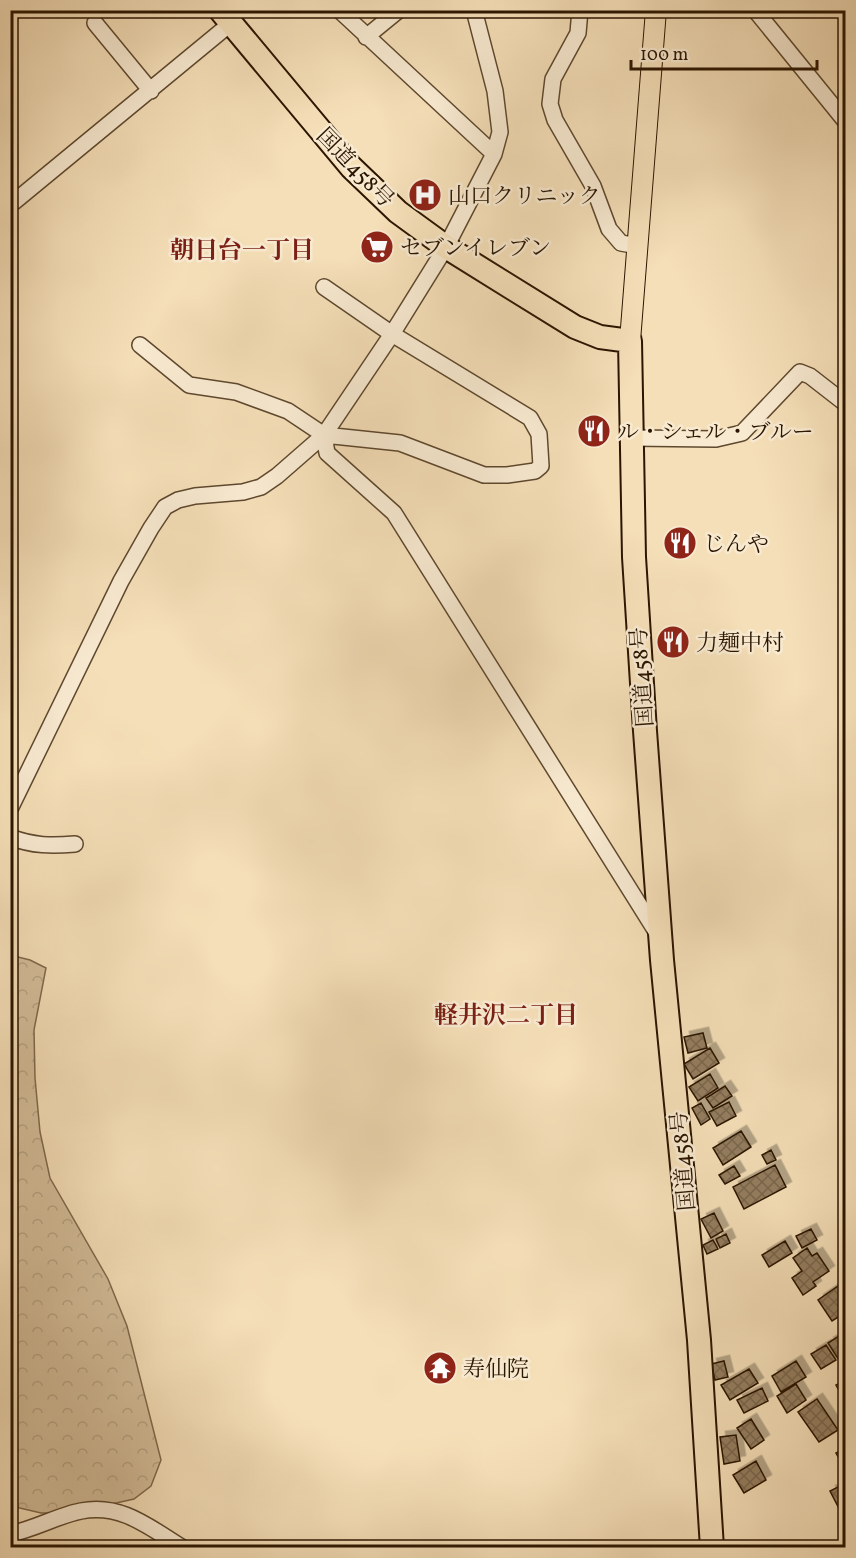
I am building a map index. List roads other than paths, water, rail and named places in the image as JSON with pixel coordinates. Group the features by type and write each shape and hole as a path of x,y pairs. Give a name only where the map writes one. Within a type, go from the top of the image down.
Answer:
{"highway":[{"name":"国道458号","path":"225,17 351,167 398,212 446,247 575,327 600,337 630,341 634,557 661,939 699,1340 712,1548"}],"main road":[{"path":"630,341 656,10"}],"street":[{"path":"339,10 494,154"},
{"path":"366,36 399,10"},
{"path":"10,809 120,581 165,507 178,500 195,496 243,492 261,487 324,435 392,334 446,247 494,154 500,132 495,91 474,10"},
{"path":"580,10 578,33 554,79 550,105 555,120 592,186 609,229 621,243 638,246"},
{"path":"755,10 845,120"},
{"path":"10,199 14,202 151,91 225,17"},
{"path":"95,23 151,91"},
{"path":"140,345 189,385 236,392 288,411 324,435 400,442 484,475 535,471 541,466 539,434 530,418 392,334 324,287"},
{"path":"632,438 716,439 742,433 800,372 810,376 846,404"},
{"path":"324,435 327,453 394,513 661,939"},
{"path":"10,837 28,844 50,846 75,844"},
{"path":"10,1534 31,1529 80,1511 101,1509 130,1515 156,1529 183,1548"}],"place":[{"name":"山口クリニック","path":"425,195"},
{"name":"セブンイレブン","path":"377,247"},
{"name":"ル・シェル・ブルー","path":"594,431"},
{"name":"じんや","path":"680,543"},
{"name":"力麺中村","path":"673,642"},
{"name":"寿仙院","path":"440,1368"}],"district":[{"name":"朝日台一丁目","path":"242,250"},
{"name":"軽井沢二丁目","path":"506,1015"}]}
